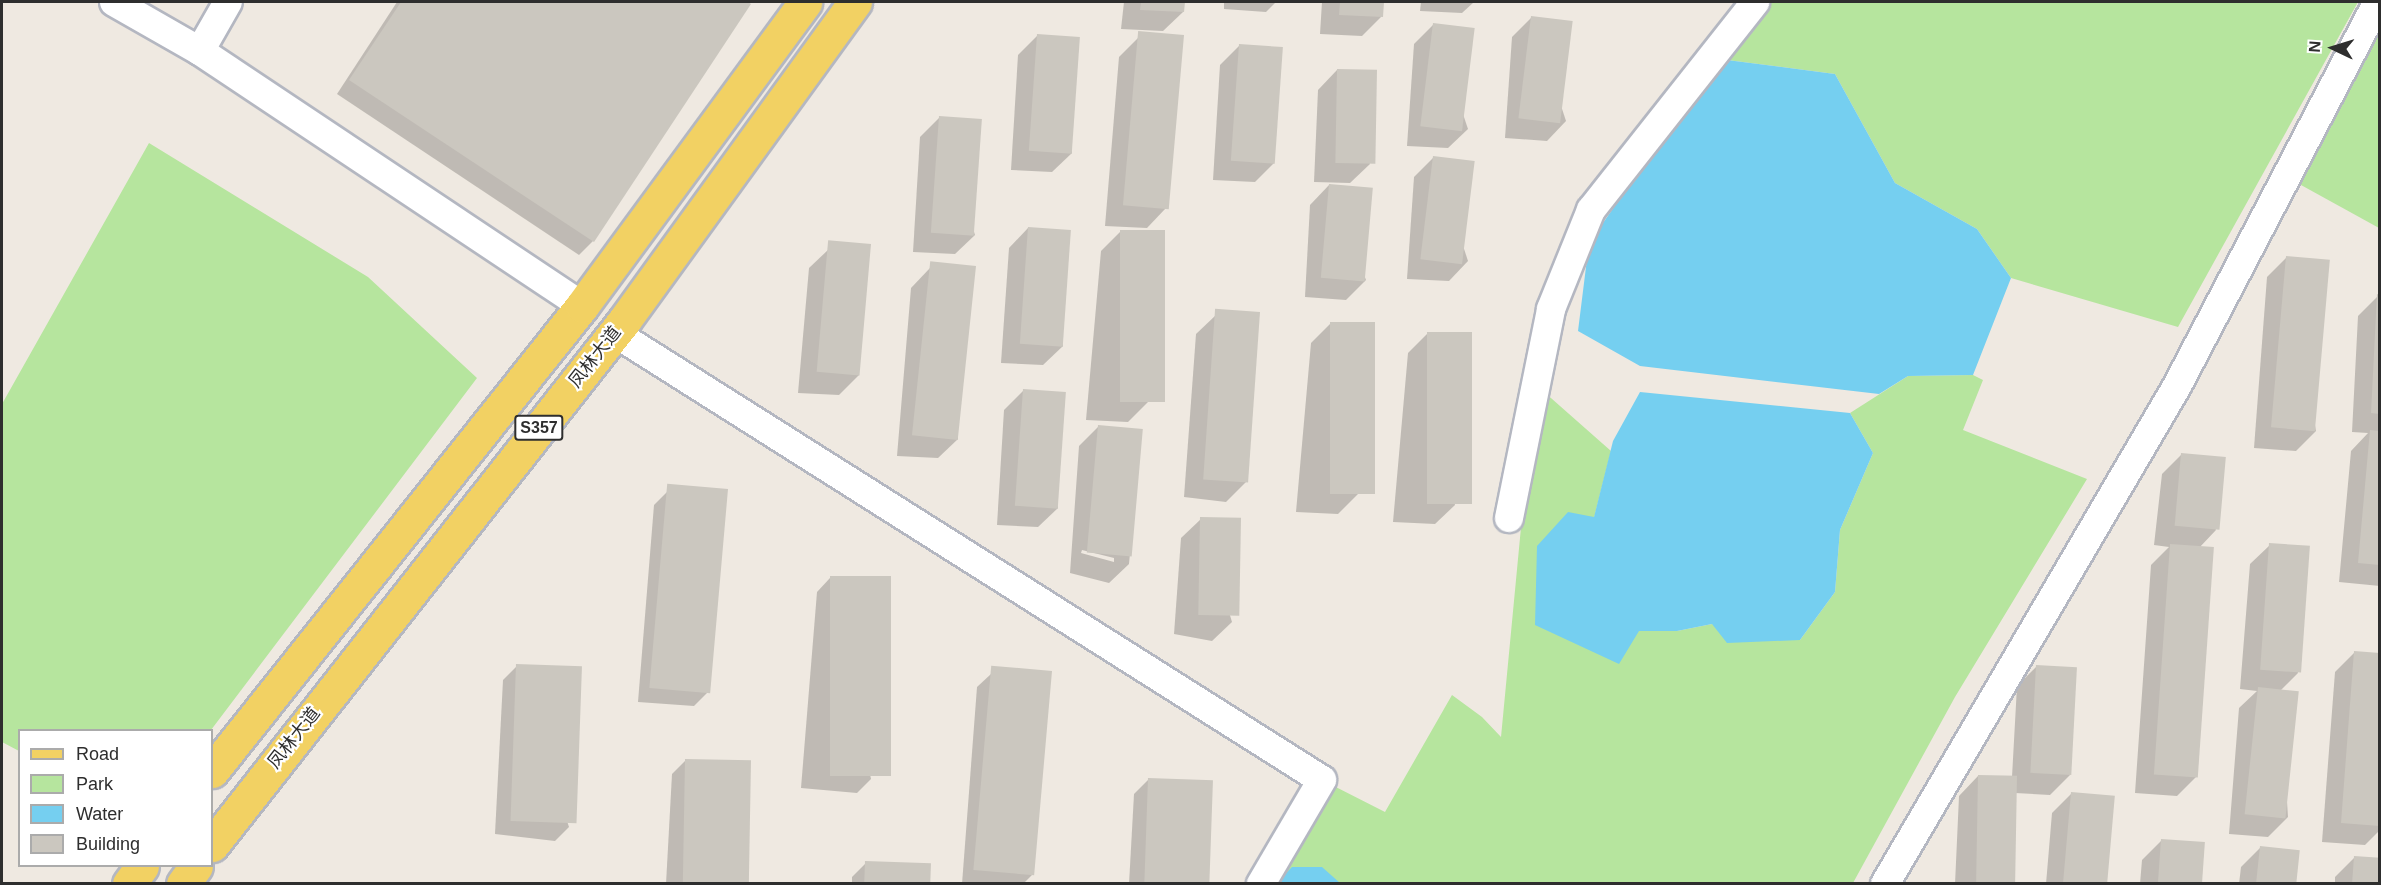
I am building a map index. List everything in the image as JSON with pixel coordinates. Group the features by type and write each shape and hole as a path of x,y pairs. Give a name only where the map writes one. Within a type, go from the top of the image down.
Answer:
{"main road":[{"name":"S357","path":"213,770 582,306 805,2"},
{"name":"凤林大道","path":"213,844 615,333 855,2"},
{"path":"129,884 141,867"},
{"path":"183,884 195,867"}],"street":[{"path":"114,2 200,51 582,306"},
{"path":"200,51 228,2"},
{"path":"1509,518 1551,309 1591,210 1755,2"},
{"path":"1885,884 2164,428 2378,2"},
{"path":"615,333 1322,780 1261,884"}],"green space":[{"path":"1770,2 2358,2 2178,327 2011,278 1977,229 1895,183 1835,74 1727,60"},
{"path":"2379,2 2379,228 2301,185 2289,172"},
{"path":"149,143 368,277 477,378 212,729 18,729 18,750 2,742 2,404"},
{"path":"1973,375 1983,380 1963,430 2087,479 1955,697 1853,883 1265,884 1322,780 1385,812 1452,695 1482,717 1501,737 1522,517 1543,391 1611,451 1594,518 1639,631 1677,631 1712,624 1800,640 1835,592 1840,530 1873,453 1850,413 1908,376"}],"water":[{"path":"1727,60 1835,74 1895,183 1977,229 2011,278 1973,375 1908,376 1879,394 1640,366 1578,331 1589,243 1660,141"},
{"path":"1640,392 1850,413 1873,453 1840,530 1835,592 1800,640 1727,643 1712,624 1677,631 1639,631 1619,664 1535,625 1537,546 1568,512 1594,517 1613,441"},
{"path":"1292,867 1322,867 1340,883 1276,884"}],"building":[{"path":"401,2 748,2 751,4 594,242 349,80"},
{"path":"1141,2 1185,2 1184,12 1140,10"},
{"path":"1340,2 1384,2 1383,17 1339,15"},
{"path":"1531,16 1573,21 1560,123 1518,118"},
{"path":"1433,23 1475,28 1462,131 1420,126"},
{"path":"1138,31 1184,35 1169,209 1123,205"},
{"path":"1037,34 1080,37 1072,154 1029,151"},
{"path":"1239,44 1283,47 1275,164 1231,161"},
{"path":"1337,69 1377,70 1375,164 1335,163"},
{"path":"939,116 982,119 974,236 931,233"},
{"path":"1433,156 1475,161 1462,264 1420,259"},
{"path":"1329,184 1373,188 1365,281 1321,278"},
{"path":"1028,227 1071,230 1063,347 1020,344"},
{"path":"1120,230 1165,230 1165,402 1120,402"},
{"path":"828,240 871,244 859,375 817,372"},
{"path":"2286,256 2330,260 2315,431 2271,427"},
{"path":"930,261 976,266 958,440 912,435"},
{"path":"2377,294 2380,295 2380,414 2371,413"},
{"path":"1215,309 1260,312 1248,483 1203,479"},
{"path":"1330,322 1375,322 1375,494 1330,494"},
{"path":"1427,332 1472,332 1472,504 1427,504"},
{"path":"1023,389 1066,392 1058,509 1015,506"},
{"path":"1098,425 1143,429 1132,556 1087,553"},
{"path":"2370,430 2380,431 2380,565 2358,563"},
{"path":"2181,453 2226,457 2219,530 2175,526"},
{"path":"667,484 728,489 710,693 649,688"},
{"path":"1200,517 1241,518 1239,616 1198,615"},
{"path":"2269,543 2310,546 2301,673 2260,670"},
{"path":"2170,544 2214,547 2198,778 2154,774"},
{"path":"830,576 891,576 891,776 830,776"},
{"path":"2354,651 2380,653 2380,826 2341,823"},
{"path":"516,664 582,666 576,823 511,821"},
{"path":"2036,665 2077,667 2071,775 2030,773"},
{"path":"991,666 1052,671 1034,875 973,870"},
{"path":"2258,687 2299,691 2285,819 2245,814"},
{"path":"685,759 751,760 749,884 683,884"},
{"path":"1978,775 2017,776 2015,884 1976,884"},
{"path":"1148,778 1213,780 1209,884 1144,884"},
{"path":"2071,792 2115,796 2107,884 2063,884"},
{"path":"2161,839 2205,842 2202,884 2158,884"},
{"path":"2260,846 2300,850 2296,884 2256,884"},
{"path":"2354,856 2380,858 2378,884 2352,884"},
{"path":"865,861 931,863 930,884 864,884"}]}
